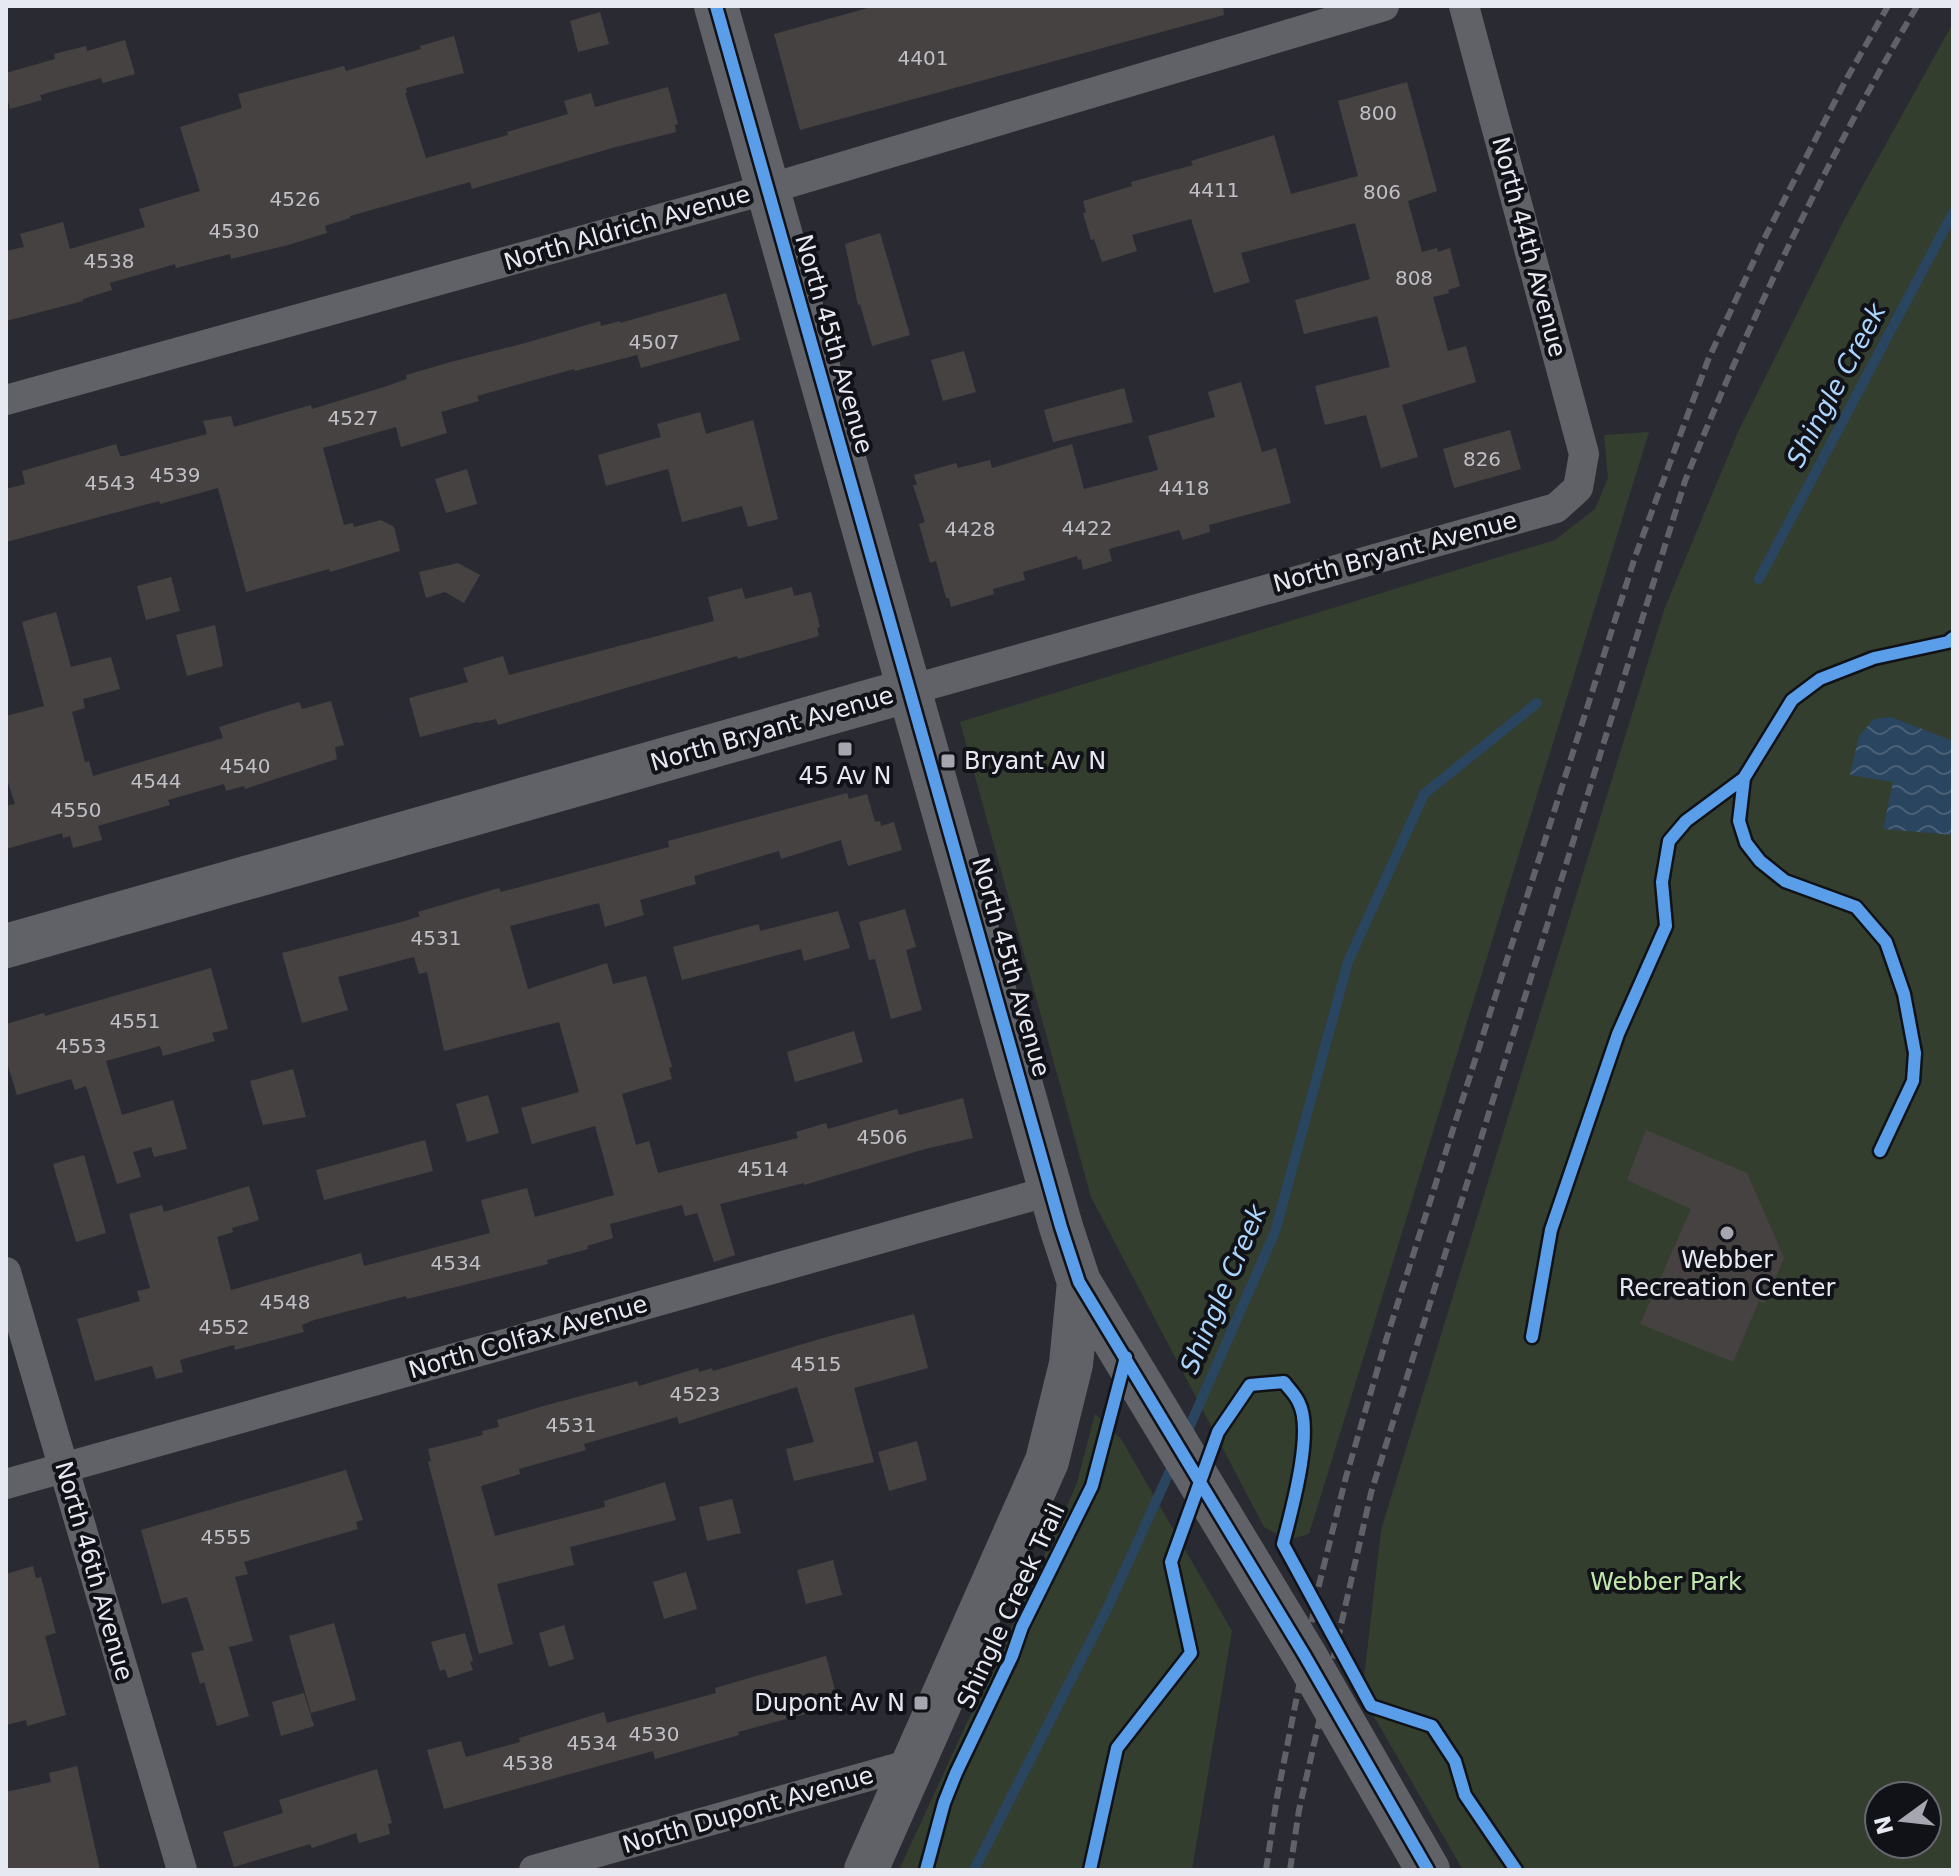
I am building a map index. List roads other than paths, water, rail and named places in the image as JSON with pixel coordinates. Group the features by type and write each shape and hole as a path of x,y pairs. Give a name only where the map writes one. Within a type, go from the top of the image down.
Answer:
{"street":[{"name":"North 45th Avenue","path":"716,6 1050,1191 1079,1282 1250,1564 1428,1870"},
{"name":"North Aldrich Avenue","path":"6,400 768,189 1384,6"},
{"name":"North 44th Avenue","path":"1464,6 1584,454 1578,488"},
{"name":"North Bryant Avenue","path":"6,946 1556,508 1578,488"},
{"name":"North Colfax Avenue","path":"6,1484 1050,1191"},
{"name":"North 46th Avenue","path":"6,1272 182,1870"},
{"path":"866,1870 1047,1461 1071,1364 1079,1282"},
{"name":"North Dupont Avenue","path":"534,1870 915,1763"}],"water":[{"path":"1891,717 1953,741 1953,835 1883,829 1893,782 1850,775 1859,736 1874,719"}],"waterway":[{"name":"Shingle Creek","path":"1759,579 1953,213"},
{"name":"Shingle Creek","path":"1185,1437 1275,1232 1348,962 1424,794 1537,703"},
{"name":"Shingle Creek","path":"974,1870 1107,1609 1174,1462"}],"railway":[{"path":"1266,1870 1277,1797 1319,1585 1346,1477 1387,1337 1635,557 1708,360 1763,241 1888,6"},
{"path":"1290,1870 1299,1810 1371,1493 1685,481 1736,359 1792,239 1852,122 1917,6"}],"place":[{"name":"45 Av N","path":"845,749"},
{"name":"Bryant Av N","path":"948,761"},
{"name":"Webber Recreation Center","path":"1727,1233"},
{"name":"Dupont Av N","path":"921,1703"}],"park label":[{"name":"Webber Park","path":"1666,1582"}]}
